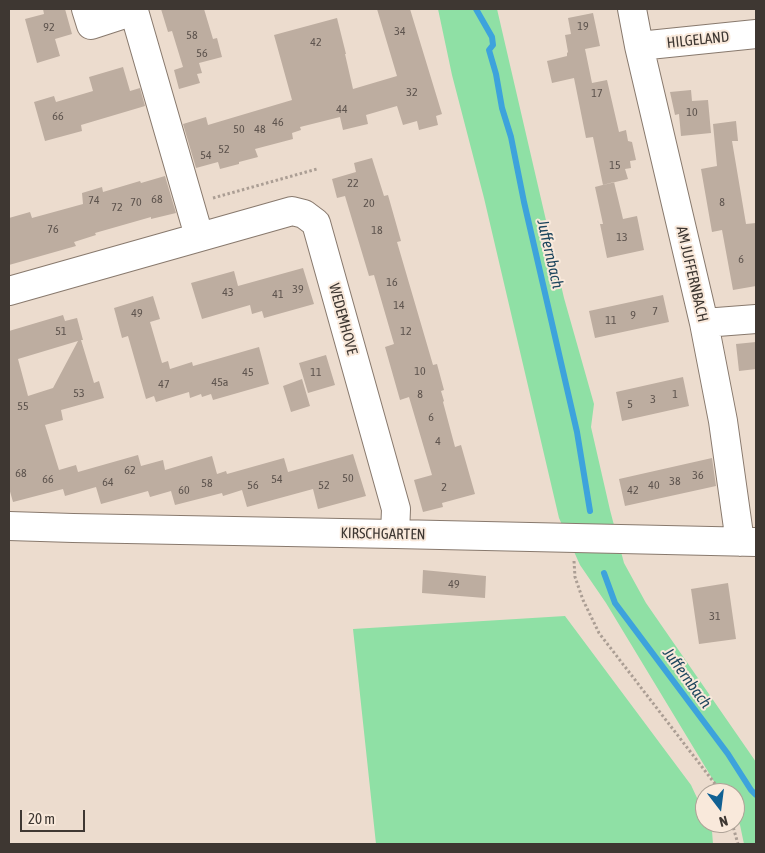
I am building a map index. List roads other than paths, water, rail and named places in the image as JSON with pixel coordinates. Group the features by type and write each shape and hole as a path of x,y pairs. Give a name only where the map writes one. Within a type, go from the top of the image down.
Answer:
{"street":[{"path":"86,9 91,25 134,11 199,236"},
{"name":"AM JUFFERNBACH","path":"632,9 704,323 748,542"},
{"name":"HILGELAND","path":"639,46 756,34"},
{"name":"WEDEMHOVE","path":"9,291 292,211 304,214 316,223 396,509 394,534"},
{"path":"704,323 756,319"},
{"name":"KIRSCHGARTEN","path":"9,526 748,542"}],"waterway":[{"name":"Juffernbach","path":"476,9 492,37 493,45 489,50 496,74 502,108 511,137 524,202 577,432 590,511"},
{"name":"Juffernbach","path":"604,573 615,603 728,754 756,795"}]}
